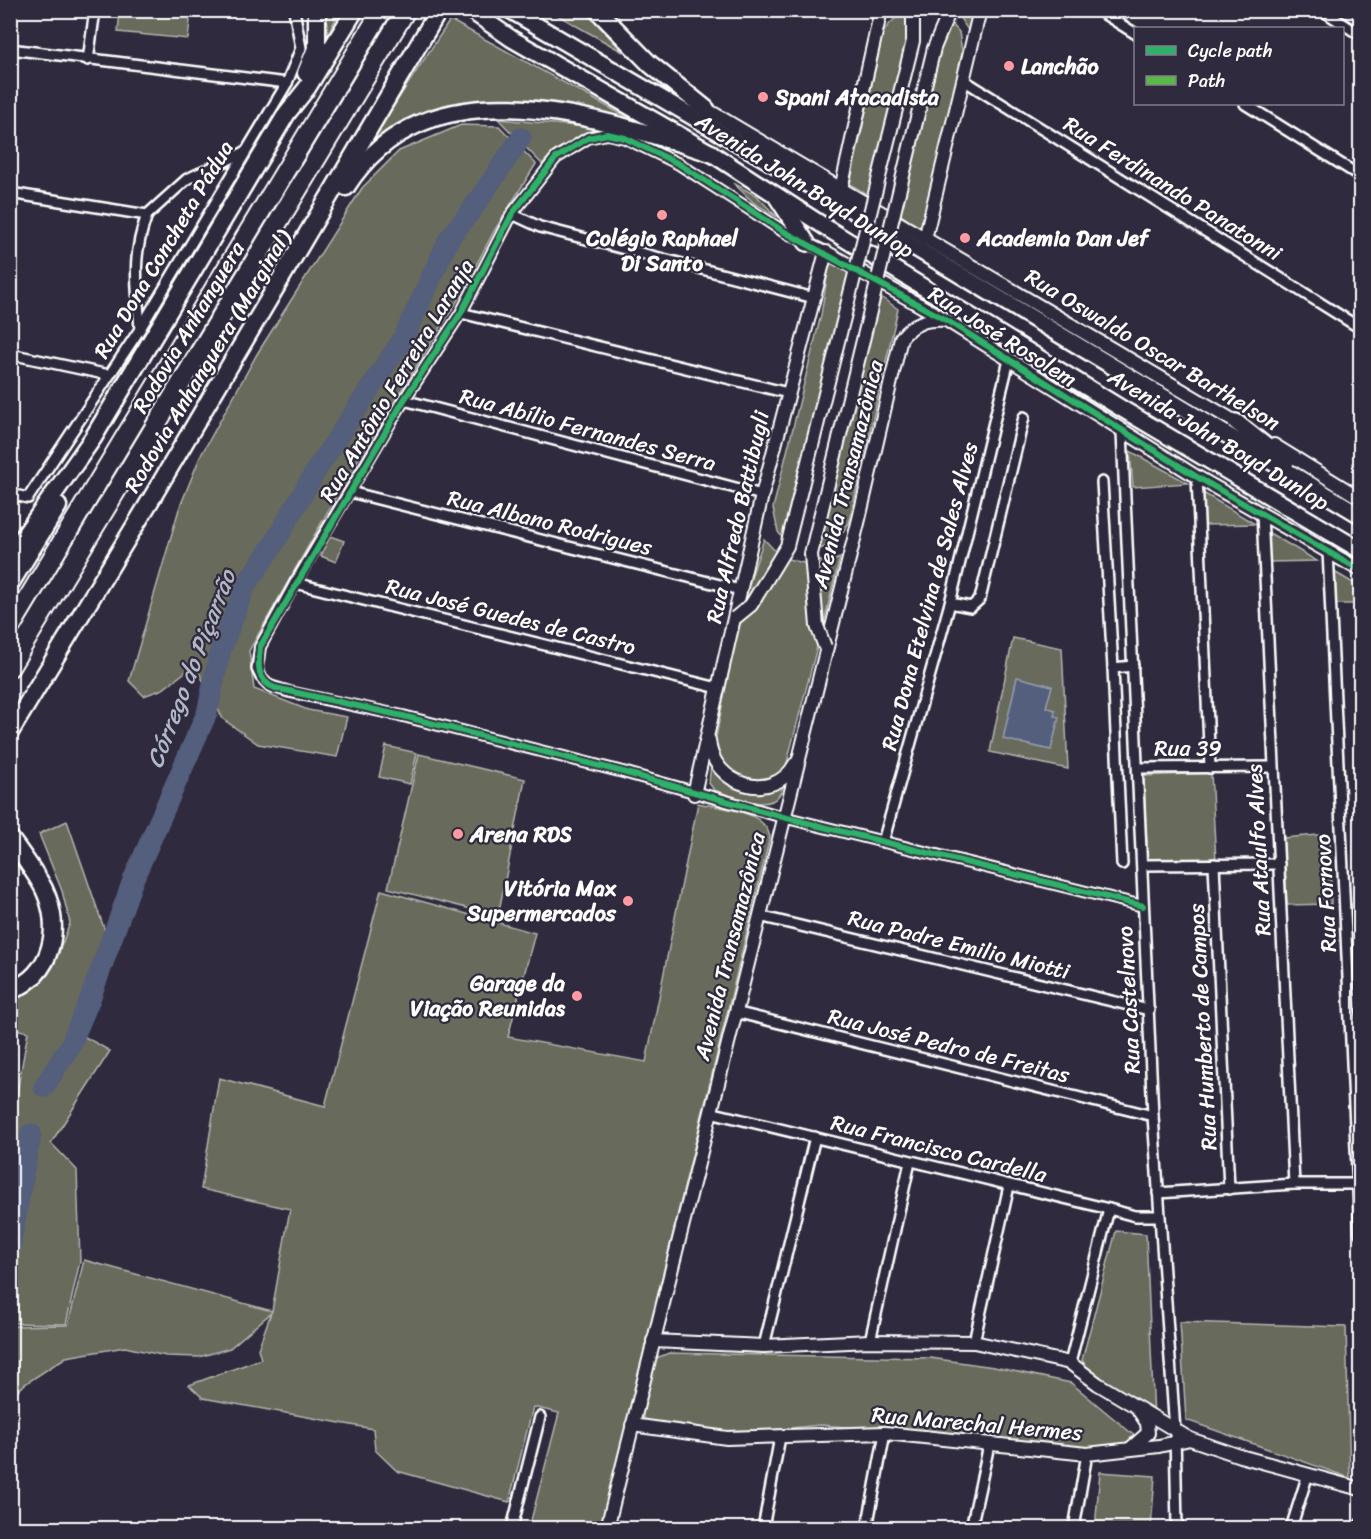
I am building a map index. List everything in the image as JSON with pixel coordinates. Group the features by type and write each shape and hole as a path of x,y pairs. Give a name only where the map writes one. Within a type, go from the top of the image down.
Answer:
{"highway":[{"path":"13,579 59,505 93,438 287,113 313,58 319,30 317,10"},
{"path":"287,113 307,88 355,10"},
{"name":"Rodovia Anhanguera","path":"10,628 382,10"},
{"name":"Rodovia Anhanguera (Marginal)","path":"10,732 284,276 359,143 439,10"},
{"path":"597,10 650,64 706,109"},
{"name":"Rodovia Anhanguera","path":"10,667 402,17"},
{"path":"284,276 300,258 360,165 374,150 408,128 443,114 492,108 552,114 621,126 711,153"},
{"path":"10,556 93,438"},
{"path":"10,838 44,890 52,915 54,933 51,950 40,970 27,982 10,991"}],"main road":[{"name":"Avenida John Boyd Dunlop","path":"470,10 513,39 771,189 831,230 1124,410 1360,550"},
{"name":"Avenida John Boyd Dunlop","path":"510,10 1360,515"},
{"path":"619,73 706,109"},
{"path":"771,189 807,243"},
{"path":"1236,422 1330,498"}],"street":[{"path":"88,60 95,10"},
{"name":"Rua Dona Concheta Pádua","path":"10,494 28,498 140,329 287,83 301,48 294,10"},
{"path":"841,189 881,10"},
{"path":"735,618 751,604 787,546 913,41 913,10"},
{"path":"825,648 817,626 811,554 934,48 950,10"},
{"path":"925,239 965,81 980,10"},
{"path":"1098,10 1134,33"},
{"path":"1322,10 1360,35"},
{"path":"1355,10 1360,14"},
{"path":"10,49 287,83"},
{"name":"Rua Ferdinando Panatonni","path":"965,81 1360,328"},
{"path":"1247,105 1360,177"},
{"name":"Rua Oswaldo Oscar Barthelson","path":"706,109 1236,422 1360,498"},
{"name":"Rua Antônio Ferreira Laranja","path":"625,138 607,134 588,138 556,158 512,214 461,313 404,400 295,583 260,647 257,669 265,683 275,688 403,716 623,772 694,794"},
{"name":"Rua José Rosolem","path":"625,138 679,164 734,201 946,320 1122,432 1360,570"},
{"path":"140,329 135,268 137,241 147,215 187,179 245,152"},
{"path":"10,193 147,215"},
{"path":"512,214 540,227 814,298"},
{"name":"Rua Alfredo Battibugli","path":"694,794 762,495 826,252"},
{"path":"461,313 788,393"},
{"name":"Avenida Transamazônica","path":"608,1527 901,338 918,323 928,320 946,320"},
{"path":"10,354 109,375"},
{"name":"Rua Dona Etelvina de Sales Alves","path":"884,842 950,603 1009,360"},
{"name":"Rua Abílio Fernandes Serra","path":"404,400 762,495"},
{"path":"950,603 971,607 980,599 1024,417"},
{"name":"Rua Castelnovo","path":"1122,432 1153,1116 1175,1437 1177,1528"},
{"path":"1197,477 1210,768"},
{"path":"1102,482 1122,864"},
{"name":"Rua Albano Rodrigues","path":"350,492 740,590"},
{"name":"Rua Ataulfo Alves","path":"1262,514 1294,1184"},
{"name":"Rua Fornovo","path":"1328,551 1360,1233"},
{"name":"Rua José Guedes de Castro","path":"295,583 718,688"},
{"path":"1113,668 1133,666"},
{"path":"710,724 710,756 719,770 732,780 755,785 778,780 791,771 799,756"},
{"name":"Rua 39","path":"1138,768 1274,767"},
{"path":"694,794 1143,906"},
{"name":"Rua Humberto de Campos","path":"1214,864 1229,1189"},
{"path":"1143,865 1279,864"},
{"name":"Rua Padre Emilio Miotti","path":"759,916 1149,1010"},
{"name":"Rua José Pedro de Freitas","path":"735,1012 1153,1116"},
{"name":"Rua Francisco Cardella","path":"710,1112 1135,1216 1159,1216"},
{"path":"764,1346 815,1137"},
{"path":"870,1341 910,1162"},
{"path":"1158,1192 1294,1184 1358,1184"},
{"path":"974,1342 1009,1186"},
{"path":"1070,1363 1108,1209"},
{"path":"653,1341 764,1346 870,1341 974,1342 1070,1363 1135,1406 1175,1437"},
{"path":"1131,1448 1148,1433 1147,1423 1135,1406"},
{"path":"512,1528 540,1418"},
{"name":"Rua Marechal Hermes","path":"632,1425 727,1438 885,1433 1087,1454 1131,1448 1175,1437 1190,1439 1240,1456 1308,1474"},
{"path":"867,1528 885,1433"},
{"path":"763,1528 780,1437"},
{"path":"971,1528 989,1445"},
{"path":"1074,1528 1087,1454"},
{"path":"1291,1528 1308,1474 1360,1489"},
{"path":"1359,1528 1360,1524"},
{"path":"608,1527 624,1528"}],"green space":[{"path":"120,11 191,11 188,39 118,32"},
{"path":"322,11 340,11 325,39"},
{"path":"550,11 586,11 623,52"},
{"path":"911,11 910,42 871,197 850,184 883,33 895,19"},
{"path":"955,11 975,11 970,33"},
{"path":"450,20 641,125 535,108 394,130 372,143 371,140"},
{"path":"951,23 959,32 963,58 920,229 896,211 935,48"},
{"path":"498,119 598,128 557,149 542,164"},
{"path":"461,125 499,126 536,164 494,231 458,300 349,474 249,651 254,689 308,710 347,717 337,757 258,744 223,719 198,671 188,670 163,689 144,696 129,681 179,509 200,457 257,354 362,188 399,151"},
{"path":"733,183 757,196 777,217 754,203"},
{"path":"830,259 852,275 785,541 778,532 773,508 821,315"},
{"path":"878,295 898,309 849,523 835,541 815,550"},
{"path":"1130,451 1188,483 1133,487"},
{"path":"1200,491 1255,524 1203,525"},
{"path":"1266,531 1317,561 1269,562"},
{"path":"330,536 344,541 336,562 321,556"},
{"path":"764,539 779,555 740,610"},
{"path":"784,558 808,564 818,643 785,770 772,777 752,782 737,777 729,771 713,752 739,619"},
{"path":"840,558 822,630 815,559 826,563"},
{"path":"1331,570 1360,587 1360,604 1334,604"},
{"path":"1013,638 1062,648 1068,769 990,752"},
{"path":"386,746 417,753 410,784 379,777"},
{"name":"Arena RDS","path":"419,754 525,779 498,916 388,888"},
{"path":"711,764 741,786 784,781 782,790 774,800 758,803 714,790 709,783"},
{"path":"1211,773 1216,861 1148,864 1143,776"},
{"path":"698,803 751,816 760,821 770,837 601,1528 529,1528 559,1413 533,1407 509,1502 397,1471 375,1450 373,1429 203,1398 189,1385 261,1359 258,1349 271,1313 230,1348 199,1357 166,1356 125,1347 66,1357 25,1384 11,1398 11,1326 68,1325 84,1260 272,1311 290,1209 201,1189 219,1078 325,1106 381,890 535,933 508,1037 646,1062"},
{"path":"67,821 106,934 69,1028 110,1051 51,1143 77,1170 80,1261 66,1324 10,1323 11,1126 28,1032 11,1028 11,997 23,995 54,965 70,923 62,891 39,834"},
{"path":"1330,834 1331,904 1287,905 1283,838"},
{"path":"1360,903 1360,978 1356,979 1352,904"},
{"path":"1116,1231 1146,1234 1154,1418 1090,1372 1082,1360"},
{"path":"1180,1322 1346,1327 1350,1478 1186,1420"},
{"path":"669,1353 930,1358 994,1367 1071,1383 1136,1437 1136,1444 1087,1450 1001,1439 820,1425 722,1435 647,1422 641,1414 656,1358"},
{"path":"1100,1472 1155,1476 1151,1528 1095,1528"}],"water":[{"path":"1017,677 1052,686 1046,707 1055,710 1054,716 1059,717 1051,750 1003,739"}],"waterway":[{"name":"Córrego do Piçarrão","path":"44,1087 70,1046 90,999 133,880 207,713 220,652 245,586 272,547 317,469 404,337 450,237 471,211 521,138"},
{"name":"Córrego do Piçarrão","path":"10,1246 31,1134"}],"marked path":[{"path":"1355,10 1360,14"}],"cycle path":[{"path":"1143,906 783,817 623,772 403,716 275,688 264,681 261,676 260,647 404,400 461,313 512,214 556,158 588,138 607,134 625,138 679,164 783,231 946,320 1197,477 1360,570"}],"place":[{"name":"Lanchão","path":"1009,66"},
{"name":"Spani Atacadista","path":"763,97"},
{"name":"Colégio Raphael Di Santo","path":"662,215"},
{"name":"Academia Dan Jef","path":"965,238"},
{"name":"Arena RDS","path":"458,834"},
{"name":"Vitória Max Supermercados","path":"628,901"},
{"name":"Garage da Viação Reunidas","path":"577,996"}]}
